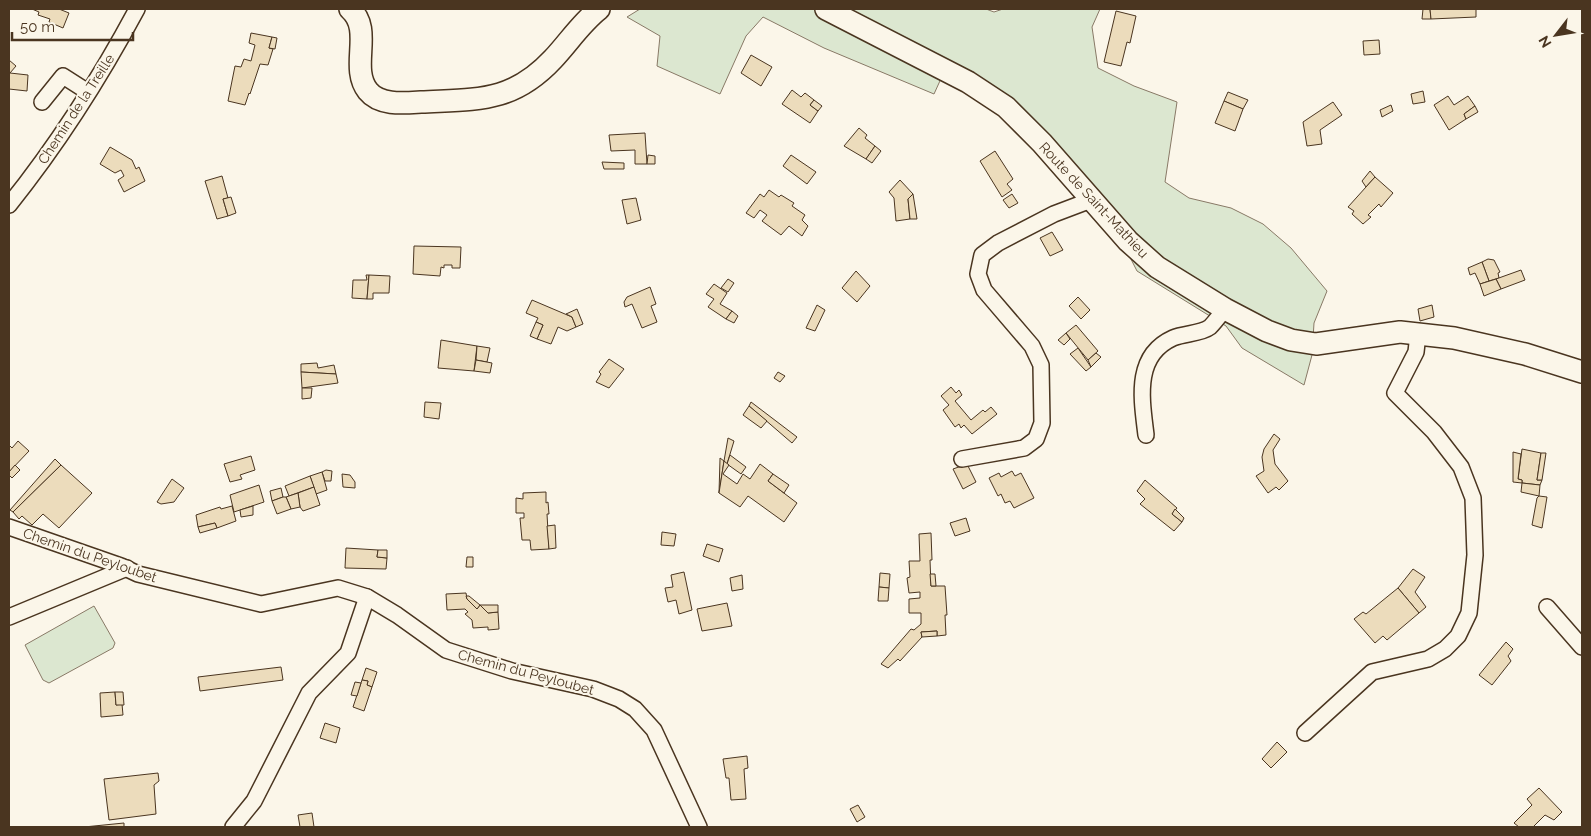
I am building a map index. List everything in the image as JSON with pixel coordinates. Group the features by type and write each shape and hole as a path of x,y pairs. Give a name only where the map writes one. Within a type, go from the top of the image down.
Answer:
{"street":[{"name":"Chemin de la Treille","path":"9,205 62,135 115,50 137,9"},
{"path":"350,9 356,14 360,27 361,73 367,90 374,97 382,101 406,103 477,99 510,92 524,84 543,68 589,17 600,9"},
{"name":"Route de Saint-Mathieu","path":"826,9 968,82 1006,107 1042,143 1128,241 1156,267 1225,309 1267,331 1291,340 1316,344 1400,332 1454,338 1524,354 1582,372"},
{"path":"42,102 63,76 88,92"},
{"path":"962,459 1024,448 1036,439 1042,423 1041,364 1032,346 984,290 978,274 982,255 998,243 1054,214 1091,200"},
{"path":"1146,435 1142,392 1145,368 1157,350 1172,338 1209,328 1225,309"},
{"path":"1305,733 1372,672 1428,659 1445,649 1458,636 1469,613 1475,555 1473,498 1461,467 1434,432 1395,393 1416,352 1418,334"},
{"name":"Chemin du Peyloubet","path":"9,527 127,568 138,574 260,604 338,588 367,597 397,615 446,650 512,671 593,689 619,699 635,709 654,730 698,827"},
{"path":"9,617 127,568"},
{"path":"233,827 254,801 309,693 348,653 367,597"},
{"path":"1547,607 1582,648"}],"green space":[{"path":"640,9 986,9 994,12 1003,9 1100,9 1092,27 1098,68 1134,86 1177,102 1165,182 1189,198 1231,208 1263,224 1291,248 1327,291 1314,323 1312,355 1304,385 1242,348 1226,326 1137,271 1101,200 949,61 934,94 824,48 763,17 746,36 720,94 657,66 660,36 627,17"},
{"path":"94,606 115,643 113,648 49,683 43,680 25,645"}],"building":[{"path":"32,9 59,9 69,13 63,28 49,22 50,19 38,15 39,12"},
{"path":"1423,9 1430,9 1431,19 1422,19"},
{"path":"1430,9 1476,9 1476,17 1431,19"},
{"path":"1116,11 1136,16 1130,43 1127,42 1121,66 1104,62"},
{"path":"251,33 272,37 269,48 273,49 268,65 260,64 245,105 228,101 235,66 241,67 244,59 251,61 255,45 249,43"},
{"path":"272,37 277,38 275,49 269,48"},
{"path":"1379,40 1380,54 1364,55 1363,41"},
{"path":"751,55 772,67 761,86 741,73"},
{"path":"9,60 16,66 10,73 28,75 27,91 9,89"},
{"path":"792,90 801,97 805,93 814,100 810,105 818,111 810,123 782,104"},
{"path":"1423,91 1425,102 1413,104 1411,94"},
{"path":"1228,92 1248,100 1243,109 1224,101"},
{"path":"1448,96 1454,105 1468,96 1475,106 1464,114 1466,119 1449,130 1434,105"},
{"path":"814,100 822,106 818,111 810,105"},
{"path":"1224,101 1243,109 1235,131 1215,123"},
{"path":"1333,102 1342,115 1320,130 1322,144 1307,146 1303,122"},
{"path":"1391,105 1393,111 1382,117 1380,110"},
{"path":"1475,106 1478,112 1466,119 1464,114"},
{"path":"859,128 867,135 865,138 875,146 866,159 844,146"},
{"path":"645,133 647,164 635,164 635,150 611,151 609,135"},
{"path":"875,146 881,151 872,163 866,159"},
{"path":"110,147 132,160 136,169 139,167 145,181 124,192 118,180 124,176 121,170 115,173 100,164"},
{"path":"995,151 1013,179 1007,184 1012,190 1002,197 980,161"},
{"path":"648,155 655,156 655,164 647,164"},
{"path":"791,155 816,172 807,184 783,166"},
{"path":"602,162 624,163 624,169 604,169"},
{"path":"1370,171 1375,177 1366,187 1362,181"},
{"path":"222,176 228,198 223,199 228,216 217,219 205,181"},
{"path":"1375,177 1393,193 1381,207 1379,204 1368,215 1371,217 1363,224 1352,214 1354,211 1348,207"},
{"path":"900,180 913,194 908,199 910,219 896,221 894,198 889,192"},
{"path":"769,190 779,197 781,195 794,203 792,206 805,215 802,220 808,226 802,236 789,226 781,235 762,221 767,215 760,210 754,218 746,213 760,194 764,197"},
{"path":"913,194 917,219 910,219 908,199"},
{"path":"1012,194 1018,203 1009,208 1003,200"},
{"path":"231,197 236,213 228,216 223,199"},
{"path":"636,198 641,220 627,224 622,200"},
{"path":"1052,232 1063,250 1050,256 1040,238"},
{"path":"414,246 461,247 460,268 444,265 444,268 441,267 440,276 413,274"},
{"path":"1488,259 1494,260 1500,272 1498,273 1499,278 1489,281 1482,262"},
{"path":"1482,262 1489,281 1480,284 1475,273 1470,275 1468,268"},
{"path":"1521,270 1525,280 1501,289 1496,279"},
{"path":"856,271 870,286 857,302 842,288"},
{"path":"366,275 369,275 367,299 352,298 353,280 367,280"},
{"path":"369,275 390,276 389,293 373,293 373,299 367,299"},
{"path":"728,279 734,283 728,292 721,288"},
{"path":"1496,279 1501,289 1484,296 1480,284"},
{"path":"714,284 727,293 720,304 732,311 726,319 708,307 714,299 706,294"},
{"path":"650,287 656,304 651,306 657,322 642,328 632,304 625,307 624,302 627,297"},
{"path":"1078,297 1090,310 1081,319 1069,306"},
{"path":"532,300 572,317 576,327 567,331 558,327 551,344 537,339 543,325 536,322 538,318 526,313"},
{"path":"817,305 825,310 815,331 806,328"},
{"path":"1432,305 1434,317 1420,321 1418,309"},
{"path":"577,309 583,324 576,327 572,317 566,314"},
{"path":"732,311 738,316 734,323 726,319"},
{"path":"536,322 543,325 537,339 530,336"},
{"path":"1076,325 1098,351 1088,360 1066,333"},
{"path":"1066,333 1070,339 1064,345 1058,340"},
{"path":"441,340 477,346 474,371 438,368"},
{"path":"477,346 490,348 487,362 476,360"},
{"path":"1078,348 1091,367 1086,371 1070,354"},
{"path":"1096,353 1101,357 1091,367 1088,360"},
{"path":"609,359 624,369 609,388 596,382 601,374 599,372"},
{"path":"476,360 492,363 490,373 474,371"},
{"path":"317,363 318,368 334,365 336,374 301,372 301,364"},
{"path":"301,372 336,374 338,383 302,388"},
{"path":"778,372 785,376 780,382 774,378"},
{"path":"951,387 956,393 959,390 962,395 955,401 971,420 983,410 985,412 991,407 997,414 972,434 964,425 961,428 959,424 955,427 943,410 949,405 941,396"},
{"path":"302,388 312,388 311,398 302,399"},
{"path":"425,402 441,403 439,419 424,417"},
{"path":"751,402 797,437 792,443 749,406"},
{"path":"749,406 767,421 761,428 743,415"},
{"path":"1274,434 1280,439 1273,450 1275,464 1288,481 1279,490 1276,487 1268,493 1256,476 1264,471 1262,457 1264,449"},
{"path":"728,438 734,441 727,464 724,461"},
{"path":"18,441 29,451 9,472 9,445 12,448"},
{"path":"1522,449 1541,453 1537,480 1542,480 1540,485 1522,483 1522,480 1518,479"},
{"path":"1513,452 1521,454 1518,479 1522,480 1522,483 1513,482"},
{"path":"1541,453 1546,453 1542,480 1537,480"},
{"path":"730,455 746,467 741,474 727,464"},
{"path":"251,456 255,470 240,475 242,479 230,482 224,464"},
{"path":"55,459 61,465 13,512 10,510"},
{"path":"720,459 724,461 719,493"},
{"path":"724,461 729,465 723,474 737,484 743,474 750,479 760,464 773,474 768,481 797,503 784,522 748,496 740,507 719,493"},
{"path":"967,464 976,482 963,489 953,469"},
{"path":"15,465 20,470 12,478 9,472"},
{"path":"61,465 92,493 59,528 43,514 32,525 22,516 19,519 13,512"},
{"path":"326,470 332,471 331,481 325,481 322,472"},
{"path":"1012,471 1015,476 1021,473 1034,498 1014,508 1010,501 1005,503 1001,494 998,496 989,478 999,473 1001,477"},
{"path":"322,472 327,490 316,494 310,476"},
{"path":"342,474 350,475 355,482 355,488 343,487"},
{"path":"773,474 789,485 784,493 768,481"},
{"path":"310,476 314,487 289,496 285,486"},
{"path":"172,479 184,488 174,502 161,504 157,502"},
{"path":"1145,480 1177,508 1172,514 1182,522 1174,531 1140,504 1145,499 1137,491"},
{"path":"1522,483 1540,485 1539,496 1521,492"},
{"path":"259,485 264,502 234,512 230,495"},
{"path":"314,487 320,505 303,511 300,507 298,493"},
{"path":"281,488 283,497 272,501 270,491"},
{"path":"546,492 549,514 547,514 549,549 531,550 530,540 522,540 520,518 524,518 524,513 516,513 516,498 523,499 523,493"},
{"path":"298,493 300,507 291,509 286,497"},
{"path":"1539,496 1547,497 1542,528 1532,525"},
{"path":"286,497 291,509 277,514 272,501"},
{"path":"232,506 236,521 217,528 215,523 198,527 196,515 220,507 221,509"},
{"path":"253,506 253,515 241,517 240,510"},
{"path":"1175,509 1184,518 1182,522 1172,514"},
{"path":"966,518 970,531 955,536 950,523"},
{"path":"215,523 217,528 200,533 198,527"},
{"path":"555,525 556,548 549,549 547,526"},
{"path":"662,532 676,534 674,546 661,545"},
{"path":"931,533 931,586 945,586 946,635 937,636 937,631 921,632 922,637 900,661 898,659 888,668 881,664 911,629 914,630 921,624 921,613 909,613 909,599 920,598 920,592 909,593 907,578 910,577 909,561 920,561 919,534"},
{"path":"707,544 723,549 719,562 703,556"},
{"path":"346,548 378,550 377,557 387,558 386,569 345,568"},
{"path":"378,550 387,550 387,558 377,557"},
{"path":"467,557 473,557 473,567 466,567"},
{"path":"1413,569 1425,577 1415,592 1426,607 1419,613 1398,588"},
{"path":"684,572 692,610 679,614 676,600 668,602 665,588 673,587 671,575"},
{"path":"880,573 890,574 889,588 879,587"},
{"path":"930,574 935,574 936,586 931,586"},
{"path":"742,575 743,589 732,591 730,578"},
{"path":"879,587 889,588 888,601 878,601"},
{"path":"1398,588 1419,613 1387,640 1383,636 1375,643 1354,619 1363,612 1366,614"},
{"path":"466,593 467,599 477,609 480,605 488,613 498,612 499,629 488,630 488,627 473,628 472,620 465,614 468,612 465,609 447,610 446,594"},
{"path":"466,596 469,596 480,605 477,609 467,599"},
{"path":"727,603 732,626 702,631 697,609"},
{"path":"480,605 498,605 498,612 488,613"},
{"path":"937,631 937,636 922,637 921,632"},
{"path":"1506,642 1513,649 1508,656 1511,661 1492,685 1479,675"},
{"path":"281,667 283,680 200,691 198,677"},
{"path":"366,668 377,672 372,687 367,685 368,681 362,680"},
{"path":"362,680 368,681 367,685 372,687 364,711 353,707"},
{"path":"355,682 361,683 357,696 351,695"},
{"path":"115,692 116,705 122,704 123,715 101,717 100,693"},
{"path":"115,692 123,692 124,705 116,705"},
{"path":"325,723 340,728 336,743 320,738"},
{"path":"1277,742 1287,752 1271,768 1262,759"},
{"path":"747,756 748,768 744,769 746,799 731,800 729,778 726,778 723,759"},
{"path":"158,773 159,781 154,785 156,814 109,820 104,779"},
{"path":"1539,788 1562,812 1554,820 1545,815 1533,827 1519,827 1514,823 1532,805 1527,799"},
{"path":"858,805 865,817 857,822 850,809"},
{"path":"312,813 314,827 300,827 298,815"},
{"path":"124,823 124,827 84,827"}]}
